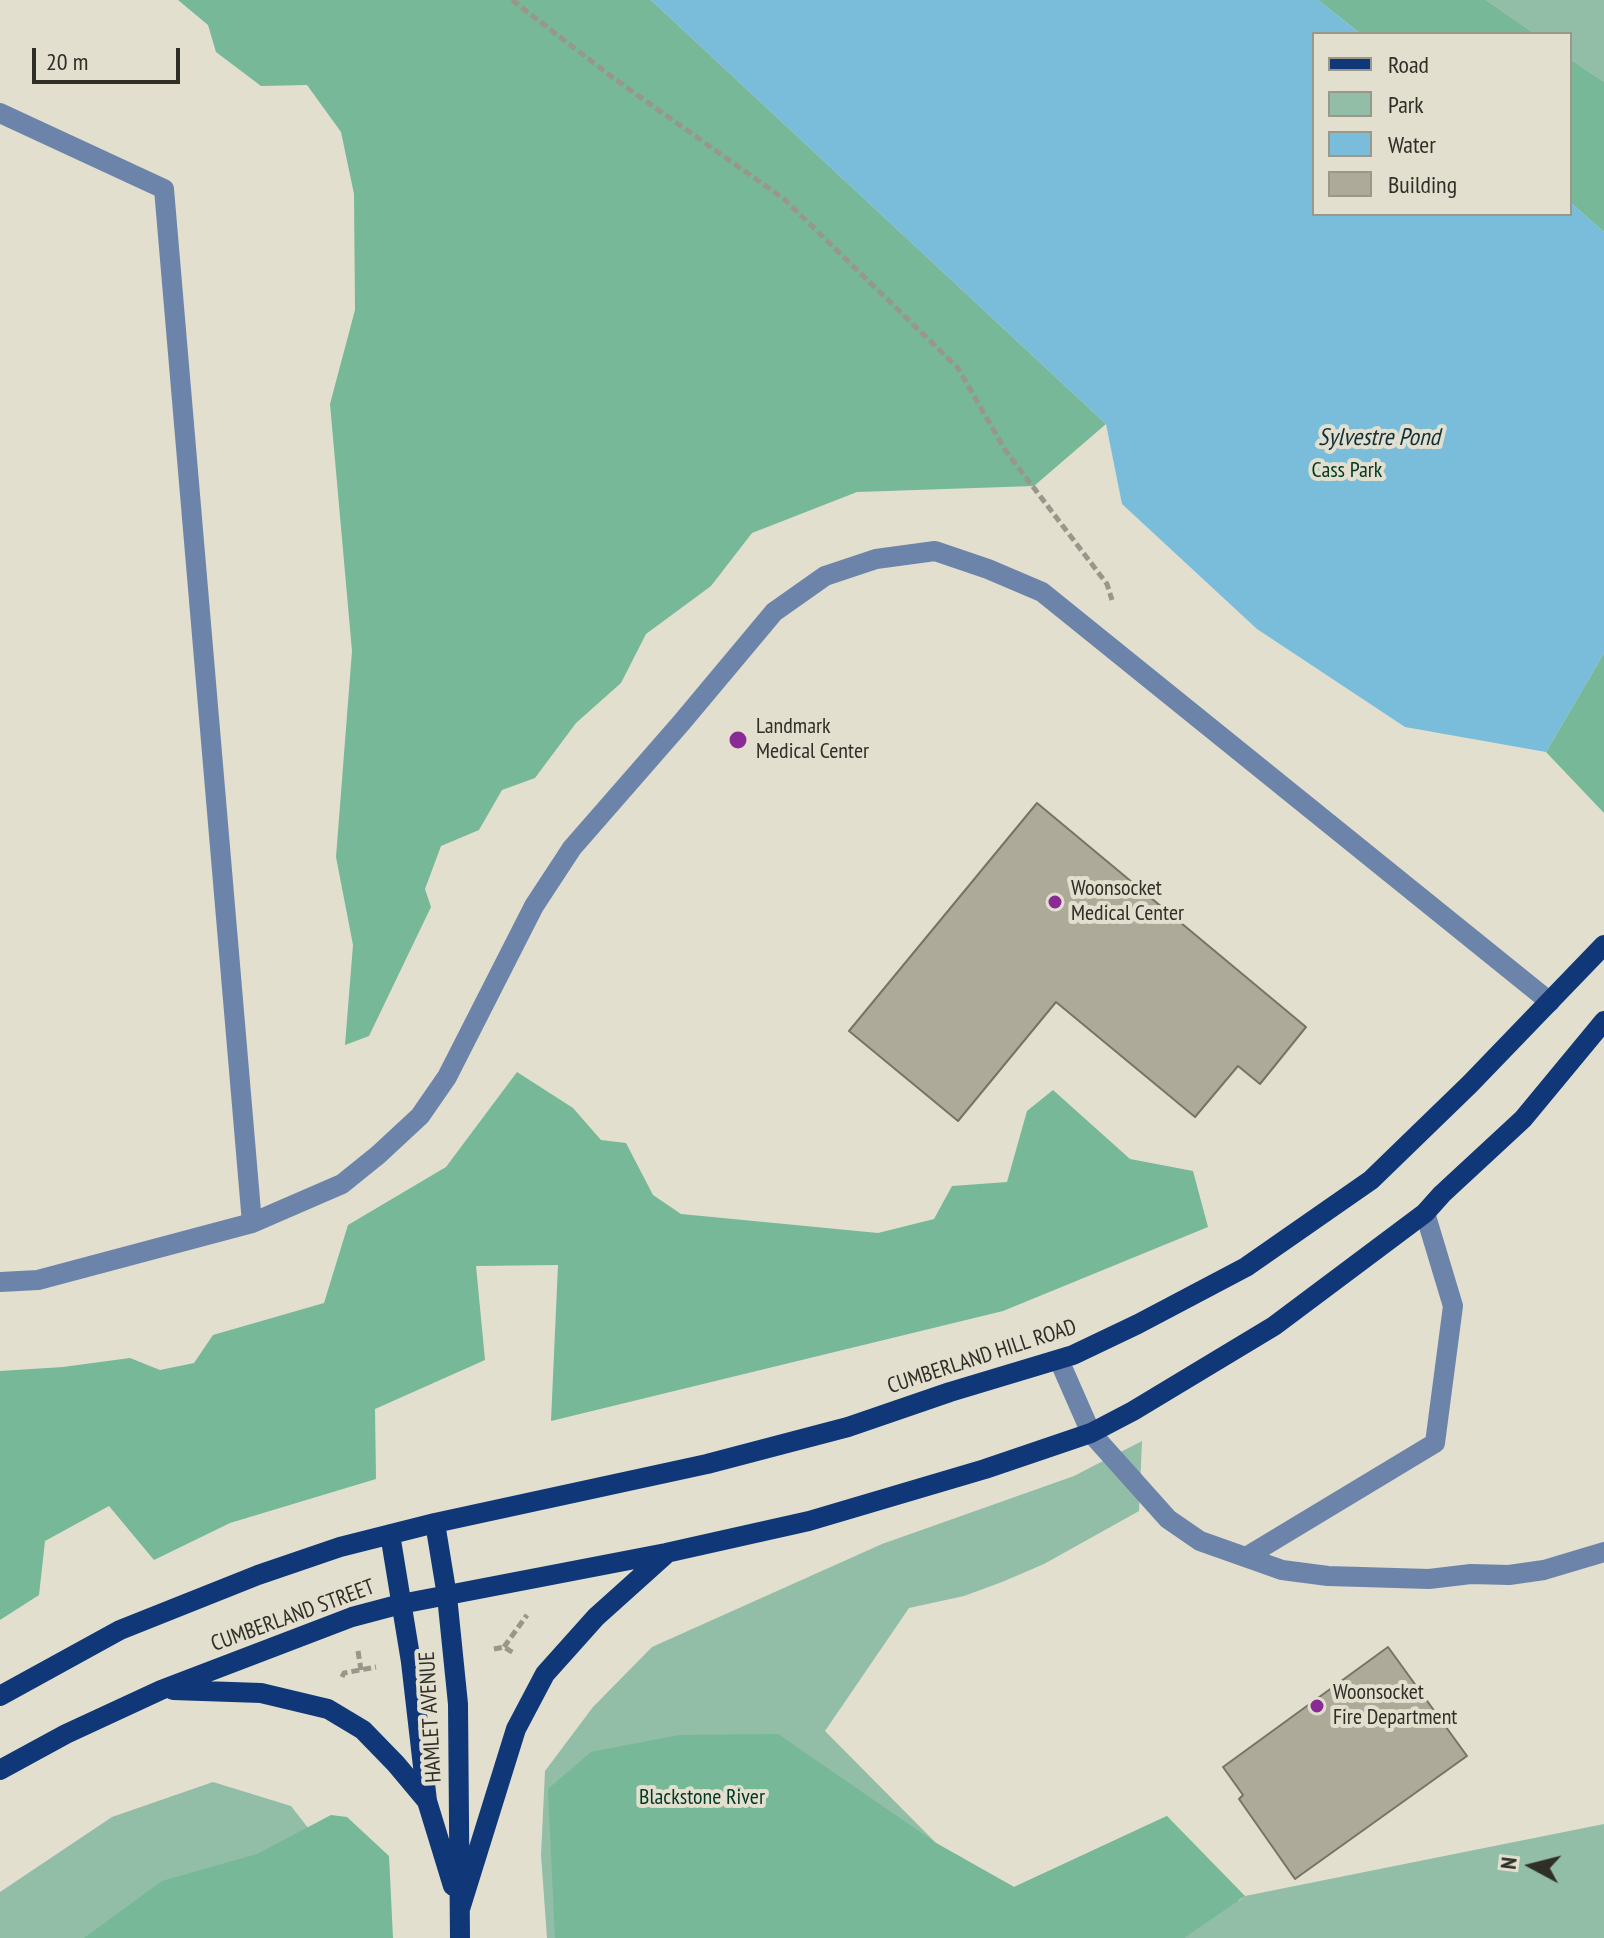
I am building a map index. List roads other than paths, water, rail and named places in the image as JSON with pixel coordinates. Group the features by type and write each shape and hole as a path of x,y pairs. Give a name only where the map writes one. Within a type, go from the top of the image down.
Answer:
{"main road":[{"name":"CUMBERLAND HILL ROAD","path":"390,1534 680,1470 848,1427 950,1392 1059,1360 1138,1324 1246,1267 1371,1180 1604,945"},
{"path":"460,1909 516,1729 545,1674 596,1617 666,1553 809,1521 985,1469 1091,1433 1133,1411 1274,1326 1425,1213 1523,1119 1604,1021"},
{"name":"HAMLET AVENUE","path":"435,1523 447,1596 458,1704 460,1938"},
{"path":"0,1696 120,1630 258,1575 340,1547 390,1534"},
{"name":"HAMLET AVENUE","path":"390,1534 411,1662 427,1801 460,1909"},
{"name":"CUMBERLAND STREET","path":"0,1770 66,1734 161,1690 352,1617 401,1604 666,1553"},
{"path":"161,1690 261,1693 328,1709 363,1730 427,1801"}],"lane":[{"path":"0,113 164,189 252,1223"},
{"path":"0,1282 38,1280 252,1223 342,1184 378,1155 420,1116 447,1077 534,906 572,848 774,612 825,576 876,559 935,551 1042,592 1550,1002"},
{"path":"1246,1557 1435,1443 1453,1306 1425,1213"},
{"path":"1059,1360 1091,1433 1168,1519 1200,1541 1282,1570 1328,1576 1429,1579 1471,1574 1509,1575 1604,1552"}],"water":[{"name":"Sylvestre Pond","path":"651,0 1318,0 1358,32 1312,32 1312,216 1572,216 1572,204 1604,232 1604,653 1546,752 1405,727 1257,629 1122,504 1106,424"}],"place":[{"name":"Landmark Medical Center","path":"738,740"},
{"name":"Woonsocket Medical Center","path":"1055,902"},
{"name":"Woonsocket Fire Department","path":"1317,1706"}],"park label":[{"name":"Cass Park","path":"1347,471"},
{"name":"Blackstone River","path":"702,1798"}]}
